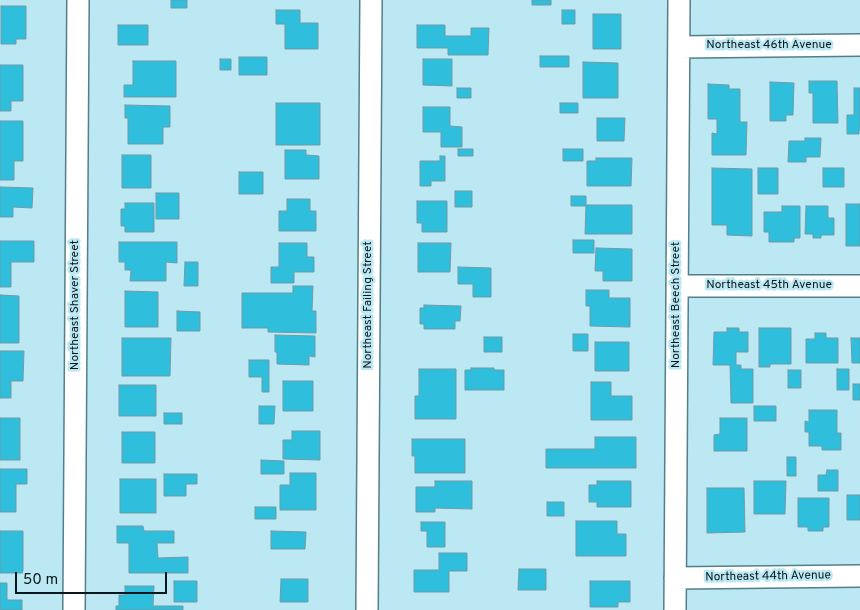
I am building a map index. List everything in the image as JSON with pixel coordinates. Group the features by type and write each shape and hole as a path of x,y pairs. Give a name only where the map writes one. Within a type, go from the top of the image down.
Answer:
{"street":[{"name":"Northeast Shaver Street","path":"74,610 78,0"},
{"name":"Northeast Failing Street","path":"367,610 371,0"},
{"name":"Northeast Beech Street","path":"675,610 679,0"},
{"name":"Northeast 46th Avenue","path":"679,47 860,46"},
{"name":"Northeast 45th Avenue","path":"677,286 860,286"},
{"name":"Northeast 44th Avenue","path":"675,578 860,576"}],"building":[{"path":"171,0 187,0 187,8 171,8"},
{"path":"532,0 551,0 551,5 532,5"},
{"path":"1,6 26,6 26,39 16,39 16,44 1,44"},
{"path":"276,10 300,10 300,23 318,23 318,49 285,49 285,24 276,24"},
{"path":"562,10 575,10 575,24 562,24"},
{"path":"593,14 621,14 621,49 593,49"},
{"path":"118,25 148,25 148,45 118,45"},
{"path":"417,25 445,25 445,36 471,36 471,28 489,28 488,55 448,55 448,48 417,48"},
{"path":"540,56 569,56 569,67 540,67"},
{"path":"239,57 267,57 267,75 239,75"},
{"path":"220,59 231,59 231,70 220,70"},
{"path":"423,59 452,59 452,86 423,85"},
{"path":"133,61 176,61 176,97 124,97 124,85 133,85"},
{"path":"583,62 618,63 618,98 583,98"},
{"path":"0,65 23,65 23,101 11,101 11,111 0,111"},
{"path":"809,81 837,81 838,123 813,123 813,93 809,93"},
{"path":"770,82 794,83 793,115 786,115 786,121 770,121"},
{"path":"708,84 729,85 729,89 740,89 740,122 747,122 746,155 712,155 712,133 717,134 717,119 708,119"},
{"path":"457,88 471,88 471,98 457,98"},
{"path":"854,88 860,88 860,130 859,134 847,134 847,115 854,115"},
{"path":"276,103 320,103 320,145 276,145"},
{"path":"560,103 578,103 578,113 560,113"},
{"path":"125,105 170,106 170,127 163,127 163,144 128,144 128,118 125,118"},
{"path":"423,107 450,107 450,126 462,127 462,147 441,147 441,132 423,132"},
{"path":"597,118 625,118 624,141 597,141"},
{"path":"0,121 23,121 23,161 14,161 14,180 0,180"},
{"path":"805,138 821,138 820,157 806,157 806,162 788,162 789,141 805,141"},
{"path":"458,149 473,149 473,156 458,156"},
{"path":"563,149 583,149 583,161 563,161"},
{"path":"285,150 306,150 306,155 319,156 319,179 285,179"},
{"path":"122,155 151,155 151,188 122,188"},
{"path":"440,156 445,156 445,181 431,181 431,186 420,186 420,161 440,161"},
{"path":"596,158 632,158 631,186 587,186 587,161 596,161"},
{"path":"712,168 752,169 752,236 727,235 727,225 712,225"},
{"path":"758,168 778,168 778,194 758,194"},
{"path":"823,168 844,168 844,187 823,187"},
{"path":"239,172 263,172 263,194 239,194"},
{"path":"0,187 33,188 32,208 13,207 13,217 0,217"},
{"path":"455,191 472,191 472,207 455,207"},
{"path":"156,193 179,193 179,219 156,219"},
{"path":"571,196 586,196 586,205 632,205 632,234 585,234 586,206 571,206"},
{"path":"287,199 310,199 310,211 316,211 316,231 279,231 279,211 287,211"},
{"path":"417,201 447,201 447,232 422,232 422,223 417,223"},
{"path":"125,203 154,203 154,232 125,232 125,226 121,226 121,209 125,209"},
{"path":"846,204 860,204 860,246 846,246"},
{"path":"782,206 800,206 800,238 794,238 794,242 769,242 769,232 764,232 764,212 782,212"},
{"path":"806,206 828,206 828,218 834,218 834,235 821,235 821,238 813,238 813,234 805,234"},
{"path":"573,240 594,240 594,253 573,253"},
{"path":"0,241 34,241 34,262 11,262 11,287 0,287"},
{"path":"119,242 177,242 177,263 166,262 166,281 130,281 131,270 125,270 125,262 119,262"},
{"path":"279,243 307,243 307,257 314,257 314,272 294,272 294,283 271,283 271,267 279,267"},
{"path":"418,243 451,243 450,272 418,272"},
{"path":"596,248 632,249 632,281 603,281 603,271 595,271"},
{"path":"185,262 198,262 198,286 184,286"},
{"path":"458,267 491,268 491,297 473,297 473,284 458,284"},
{"path":"293,286 313,286 312,311 316,311 316,333 268,332 268,328 242,328 242,293 293,293"},
{"path":"586,290 609,290 609,298 630,298 630,327 590,326 590,306 586,306"},
{"path":"125,291 158,292 158,327 125,327"},
{"path":"0,295 19,296 19,343 0,343"},
{"path":"424,305 461,306 460,321 455,321 455,329 424,329 424,324 420,324 420,308 424,308"},
{"path":"177,311 200,312 200,331 177,331"},
{"path":"727,328 739,328 739,332 748,332 748,352 736,352 736,365 741,365 741,369 753,369 753,403 731,403 730,365 713,365 714,332 727,332"},
{"path":"759,328 791,328 791,364 770,364 770,367 759,367"},
{"path":"815,333 826,333 826,338 838,338 838,363 806,363 806,339 815,339"},
{"path":"573,334 588,334 588,351 573,351"},
{"path":"275,335 315,336 315,357 309,356 309,365 277,364"},
{"path":"484,337 502,337 502,352 484,352"},
{"path":"122,338 171,338 170,376 122,376"},
{"path":"851,338 860,338 860,363 852,363"},
{"path":"595,342 629,342 629,371 595,371"},
{"path":"0,351 24,351 23,381 11,381 11,398 0,398"},
{"path":"249,360 269,360 269,392 262,392 262,377 249,377"},
{"path":"471,368 504,370 504,390 465,390 465,370 471,370"},
{"path":"419,369 456,369 456,419 415,419 415,396 419,396"},
{"path":"837,369 849,369 849,390 837,390"},
{"path":"788,370 801,370 801,388 788,388"},
{"path":"283,381 313,381 313,411 283,411"},
{"path":"591,382 611,382 611,396 632,396 632,420 591,420"},
{"path":"853,384 860,384 860,400 853,400"},
{"path":"119,385 156,385 156,416 119,416"},
{"path":"259,406 275,406 274,424 259,424"},
{"path":"754,406 776,406 776,421 754,421"},
{"path":"809,410 837,410 837,433 841,433 841,450 822,450 822,446 809,446 809,432 805,432 805,421 809,422"},
{"path":"164,413 182,413 182,424 164,424"},
{"path":"0,418 20,418 20,460 0,460"},
{"path":"720,418 747,418 747,451 714,451 714,435 720,434"},
{"path":"292,431 320,431 320,460 283,459 283,440 292,440"},
{"path":"122,432 155,432 155,463 122,463"},
{"path":"595,437 636,437 636,468 546,468 546,449 595,449"},
{"path":"412,439 465,439 465,473 415,473"},
{"path":"787,457 796,457 796,476 787,476"},
{"path":"261,460 284,461 284,474 261,474"},
{"path":"0,469 27,469 27,484 16,484 16,512 0,512"},
{"path":"827,470 838,470 838,491 818,491 818,475 826,475"},
{"path":"290,473 316,473 316,510 280,510 280,485 290,485"},
{"path":"164,474 197,474 197,484 186,484 186,496 164,496"},
{"path":"120,479 156,479 156,513 120,513"},
{"path":"435,481 472,481 472,509 435,508 435,512 416,512 416,487 435,487"},
{"path":"597,481 631,481 631,507 597,507 597,502 589,502 589,485 597,485"},
{"path":"754,481 786,481 785,514 754,514"},
{"path":"707,488 744,488 745,532 707,533"},
{"path":"847,495 860,495 860,520 847,520"},
{"path":"798,498 829,498 829,527 823,527 823,531 808,531 808,527 798,527"},
{"path":"547,502 564,502 564,516 547,516"},
{"path":"255,507 276,507 276,519 255,519"},
{"path":"576,521 617,521 617,534 626,534 626,556 576,556"},
{"path":"421,522 445,522 445,547 427,547 427,531 421,531"},
{"path":"117,526 143,526 144,531 174,531 174,543 157,543 158,558 188,557 188,573 129,573 129,543 117,543"},
{"path":"0,531 23,531 23,573 0,573"},
{"path":"271,531 306,532 305,549 271,549"},
{"path":"439,553 467,553 467,571 449,571 449,592 414,592 414,570 439,570"},
{"path":"519,569 546,569 546,590 518,590"},
{"path":"281,579 308,579 308,602 280,602"},
{"path":"174,581 197,581 197,602 174,602"},
{"path":"590,581 630,581 630,602 618,602 618,607 590,607"},
{"path":"0,583 7,583 7,600 22,600 22,610 0,610"},
{"path":"125,586 154,586 153,606 183,606 183,610 116,610 116,606 119,606 119,595 125,595"}]}
